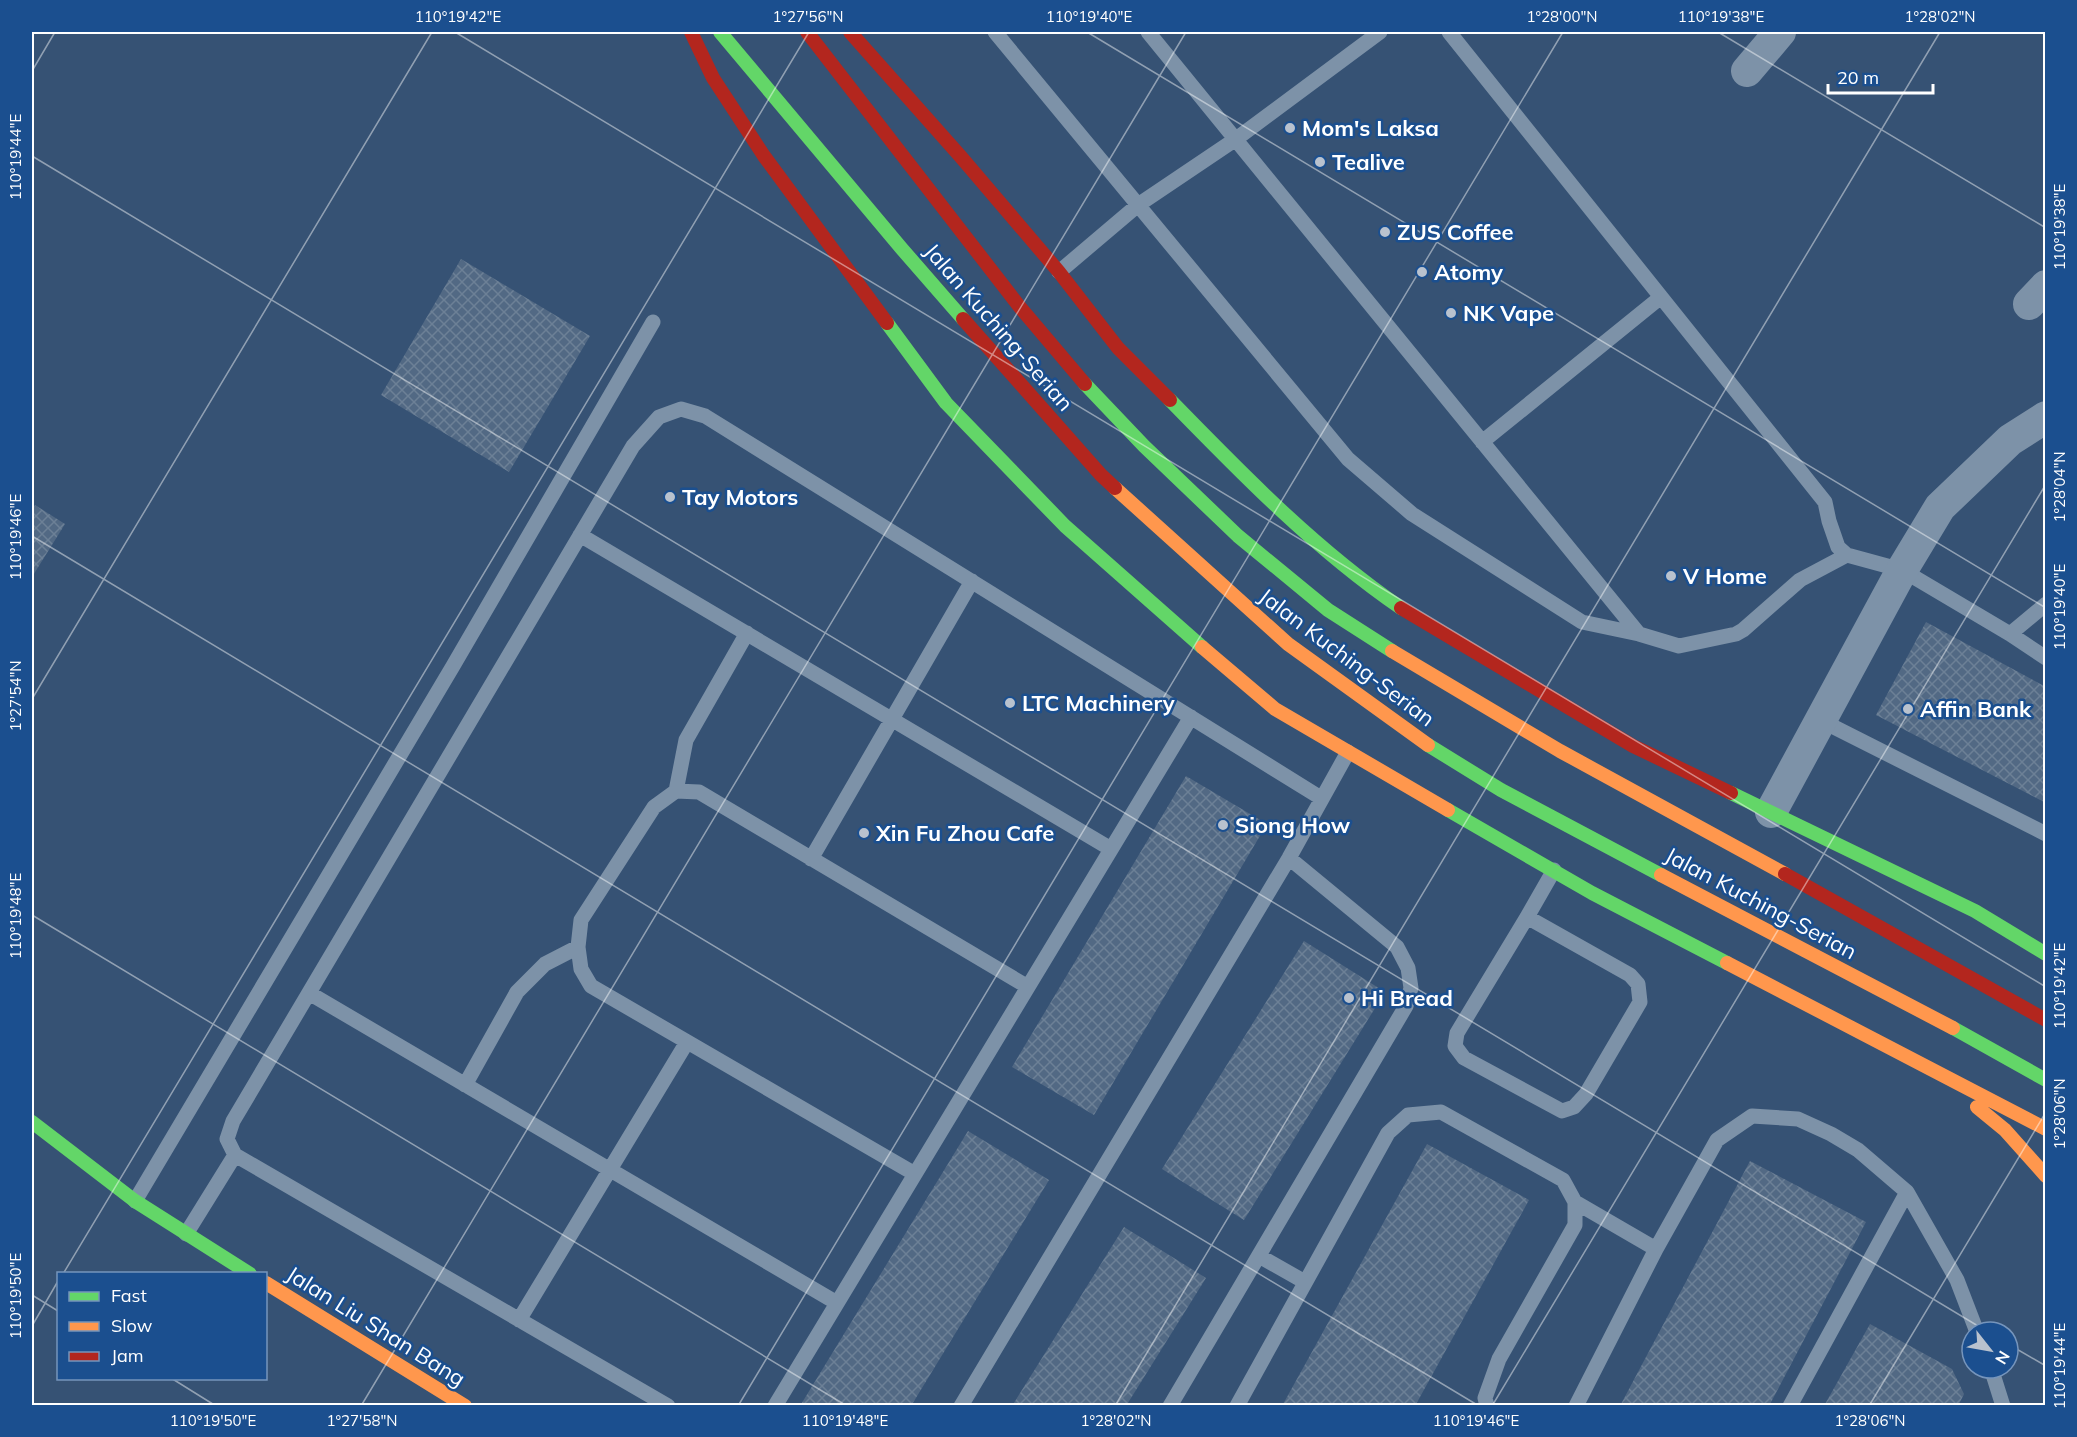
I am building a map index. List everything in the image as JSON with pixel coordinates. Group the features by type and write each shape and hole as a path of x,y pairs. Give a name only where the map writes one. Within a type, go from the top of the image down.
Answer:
{"main road":[{"path":"691,32 713,78 764,156 946,403 1065,526 1146,599 1275,709 1592,893 2046,1129"},
{"name":"Jalan Kuching-Serian","path":"720,32 902,249 1101,475 1288,644 1431,747 1501,790 2046,1080"},
{"name":"Jalan Kuching-Serian","path":"807,32 1019,306 1087,386 1144,446 1238,536 1328,610 1407,661 1560,751 2046,1020"},
{"path":"850,32 1059,272 1118,348 1231,463 1320,547 1399,607 1633,746 1975,911 2046,954"},
{"path":"1936,1072 2005,1130 2046,1176"},
{"name":"Jalan Liu Shan Bang","path":"32,1122 135,1201 247,1272"},
{"name":"Jalan Liu Shan Bang","path":"267,1284 465,1406"}],"street":[{"path":"1747,71 1780,32"},
{"path":"1771,812 1902,570 1940,507 2010,440 2046,417"}],"lane":[{"path":"995,32 1348,459 1412,514 1582,622 1639,634 1679,646 1736,634 1800,580 1847,555"},
{"path":"1148,32 1639,634"},
{"path":"1059,272 1138,205 1236,139 1380,32"},
{"path":"1449,32 1825,502 1838,547 1847,555 1902,570 2046,658"},
{"path":"1482,442 1661,297"},
{"path":"135,1201 453,666 653,322"},
{"path":"668,1406 235,1155 227,1139 232,1121 633,446 659,417 681,409 705,416 1322,798"},
{"path":"580,535 1111,849"},
{"path":"812,859 972,581"},
{"path":"2010,634 2046,604"},
{"path":"676,791 686,740 747,633"},
{"path":"775,1406 1191,717"},
{"path":"1820,720 2046,834"},
{"path":"961,1406 1289,858 1348,752"},
{"path":"915,1174 591,986 581,969 578,947 581,920 654,807 676,791 699,792 1028,987"},
{"path":"1170,1406 1406,1006 1410,988 1408,968 1397,947 1289,858"},
{"path":"1527,917 1630,975 1638,984 1640,1002 1586,1095 1574,1107 1562,1111 1464,1058 1455,1046 1456,1033 1554,870"},
{"path":"465,1085 518,992 545,964 578,947"},
{"path":"309,993 837,1304"},
{"path":"519,1320 687,1042"},
{"path":"1237,1406 1388,1133 1408,1115 1441,1112 1563,1180 1575,1202 1575,1225 1499,1359 1485,1398 1487,1406"},
{"path":"1576,1406 1656,1249 1717,1140 1752,1116 1798,1119 1831,1134 1858,1150 1907,1192 1957,1280 1972,1320"},
{"path":"186,1234 235,1155"},
{"path":"1790,1406 1907,1192"},
{"path":"1575,1202 1656,1249"},
{"path":"1259,1256 1305,1282"},
{"path":"1995,1380 2003,1406"}],"building":[{"path":"461,259 590,336 509,472 381,395"},
{"path":"35,505 65,524 32,577 32,511"},
{"path":"1926,622 2046,687 2046,803 1876,715"},
{"path":"1186,776 1267,824 1094,1115 1012,1067"},
{"path":"1304,941 1385,992 1244,1220 1162,1169"},
{"path":"968,1131 1049,1180 911,1406 800,1406"},
{"path":"1427,1144 1529,1200 1415,1406 1282,1406"},
{"path":"1750,1161 1866,1222 1769,1406 1620,1406"},
{"path":"1124,1227 1206,1278 1126,1406 1012,1406"},
{"path":"1870,1324 1952,1369 1964,1394 1958,1406 1824,1406"}],"traffic: fast":[{"path":"720,32 963,319"},
{"path":"887,323 946,403 1065,526 1202,647"},
{"path":"1085,384 1144,446 1238,536 1328,610 1392,651"},
{"path":"1170,400 1280,510 1339,561 1401,608"},
{"path":"1428,745 1501,790 1661,875"},
{"path":"1731,793 1975,911 2046,954"},
{"path":"1448,810 1592,893 1727,963"},
{"path":"1953,1028 2046,1080"},
{"path":"32,1122 135,1201 247,1272"}],"traffic: slow":[{"path":"1115,488 1288,644 1428,745"},
{"path":"1202,647 1275,709 1448,810"},
{"path":"1392,651 1560,751 1785,874"},
{"path":"1661,875 1953,1028"},
{"path":"1727,963 2046,1129"},
{"path":"1977,1107 2005,1130 2046,1176"},
{"path":"267,1284 465,1406"}],"traffic: jam":[{"path":"691,32 713,78 764,156 887,323"},
{"path":"807,32 1019,306 1085,384"},
{"path":"850,32 1059,272 1118,348 1170,400"},
{"path":"963,319 1115,488"},
{"path":"1401,608 1633,746 1731,793"},
{"path":"1785,874 2046,1020"}],"place":[{"name":"Mom's Laksa","path":"1290,128"},
{"name":"Tealive","path":"1320,162"},
{"name":"ZUS Coffee","path":"1385,232"},
{"name":"Atomy","path":"1422,272"},
{"name":"NK Vape","path":"1451,313"},
{"name":"Tay Motors","path":"670,497"},
{"name":"V Home","path":"1671,576"},
{"name":"LTC Machinery","path":"1010,703"},
{"name":"Affin Bank","path":"1908,709"},
{"name":"Siong How","path":"1223,825"},
{"name":"Xin Fu Zhou Cafe","path":"864,833"},
{"name":"Hi Bread","path":"1349,998"}]}
